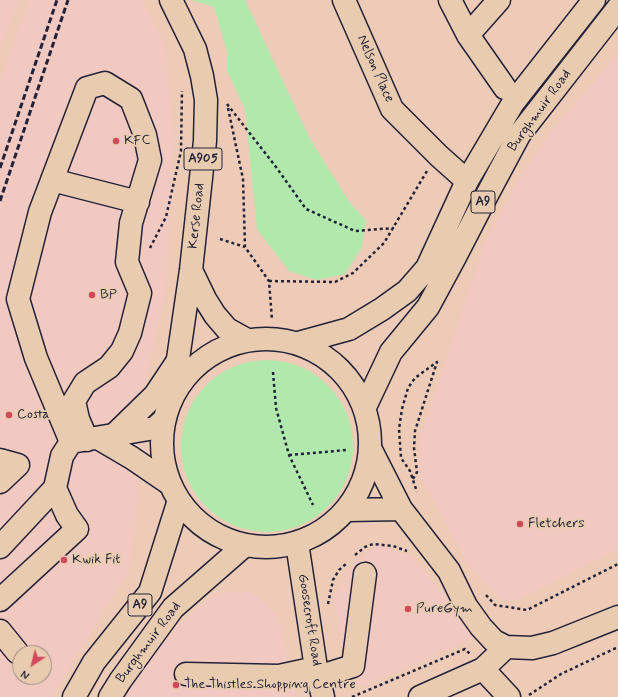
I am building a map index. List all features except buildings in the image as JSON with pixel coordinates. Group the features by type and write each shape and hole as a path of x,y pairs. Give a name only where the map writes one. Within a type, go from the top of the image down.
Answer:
{"main road":[{"name":"Kerse Road","path":"166,415 178,358 191,270 205,141 206,100 195,49 171,0"},
{"name":"Nelson Place","path":"344,0 392,109 439,156 467,181"},
{"path":"450,0 468,35 505,88"},
{"path":"468,35 499,0"},
{"name":"Burghmuir Road","path":"298,343 349,329 382,309 407,291 427,268 467,181 513,103 594,0"},
{"name":"Burghmuir Road","path":"365,407 391,352 428,307 456,257 519,135 618,8"},
{"path":"92,439 36,358 18,299 40,212 87,88 105,83 131,99 145,135 150,160 131,223 127,262 140,293 130,334 122,351 109,367 84,383 74,401 78,419 92,439 132,458 175,492"},
{"path":"52,180 138,202"},
{"path":"191,270 205,299 215,315 227,328 247,340"},
{"path":"371,450 364,482 347,510 325,530 297,543 272,547 246,545 219,536 196,521 175,492 165,469 162,452 162,436 166,415 179,385 197,364 220,348 247,340 273,338 298,343 327,357 350,379 365,407 371,450 401,509 449,571 466,606 481,628 494,641 506,647 532,648 553,643 618,617"},
{"path":"0,547 55,488 62,456 92,439 155,395 178,358"},
{"path":"92,439 155,428 166,415"},
{"path":"0,460 18,465 0,482"},
{"path":"0,599 77,529 67,515 55,488"},
{"name":"A9","path":"74,697 94,662 150,592 175,492"},
{"path":"347,510 401,509"},
{"name":"Goosecroft Road","path":"297,543 319,681"},
{"name":"Burghmuir Road","path":"110,697 173,608 246,545"},
{"path":"186,674 279,676 319,681 353,666 365,574"},
{"path":"0,630 12,646"},
{"path":"420,697 483,669 506,647"},
{"path":"483,669 509,697"}],"path":[{"path":"149,251 166,217 181,151 182,84"},
{"path":"272,320 268,281 245,247 243,179 227,103 306,209 354,231 394,228"},
{"path":"268,281 335,282 353,273 384,243 427,170 439,156"},
{"path":"220,239 245,247"},
{"path":"413,479 417,472 414,448 415,431 437,362 415,378 408,388 402,409 399,429 401,458 413,479 418,496"},
{"path":"273,372 276,408 289,455 313,505"},
{"path":"289,455 347,450"},
{"path":"328,610 329,596 333,580 346,563"},
{"path":"484,594 494,606 527,610 618,564"},
{"path":"525,697 561,674 618,647"},
{"path":"352,697 465,649 483,669"}],"shaded area":[{"path":"0,0 18,0 0,50"},
{"path":"29,0 142,0 164,43 174,136 165,294 142,397 136,514 129,571 51,697 0,697 0,82"},
{"path":"618,54 618,549 517,600 503,600 469,566 420,475 419,442 485,243 515,186 554,128"},
{"path":"379,544 413,557 476,637 364,686 350,685 333,599 354,563"},
{"path":"252,592 278,615 296,697 118,697 172,632 213,593"}],"green space":[{"path":"192,0 245,0 310,139 350,203 366,220 362,247 345,274 317,280 289,271 257,229 245,109 228,73 228,54 214,7"},
{"path":"259,360 275,360 292,363 308,370 322,379 334,391 343,405 350,421 353,446 352,463 347,479 334,501 322,513 308,522 292,529 275,532 259,532 242,529 226,522 212,513 200,501 191,487 184,471 181,454 181,438 184,421 191,405 200,391 212,379 226,370 242,363"}],"railway":[{"path":"0,168 57,0"},
{"path":"0,201 68,0"}],"place":[{"name":"KFC","path":"116,141"},
{"name":"BP","path":"92,295"},
{"name":"Costa","path":"9,415"},
{"name":"Fletchers","path":"520,524"},
{"name":"Kwik Fit","path":"64,560"},
{"name":"PureGym","path":"408,609"},
{"name":"The Thistles Shopping Centre","path":"176,685"}]}
